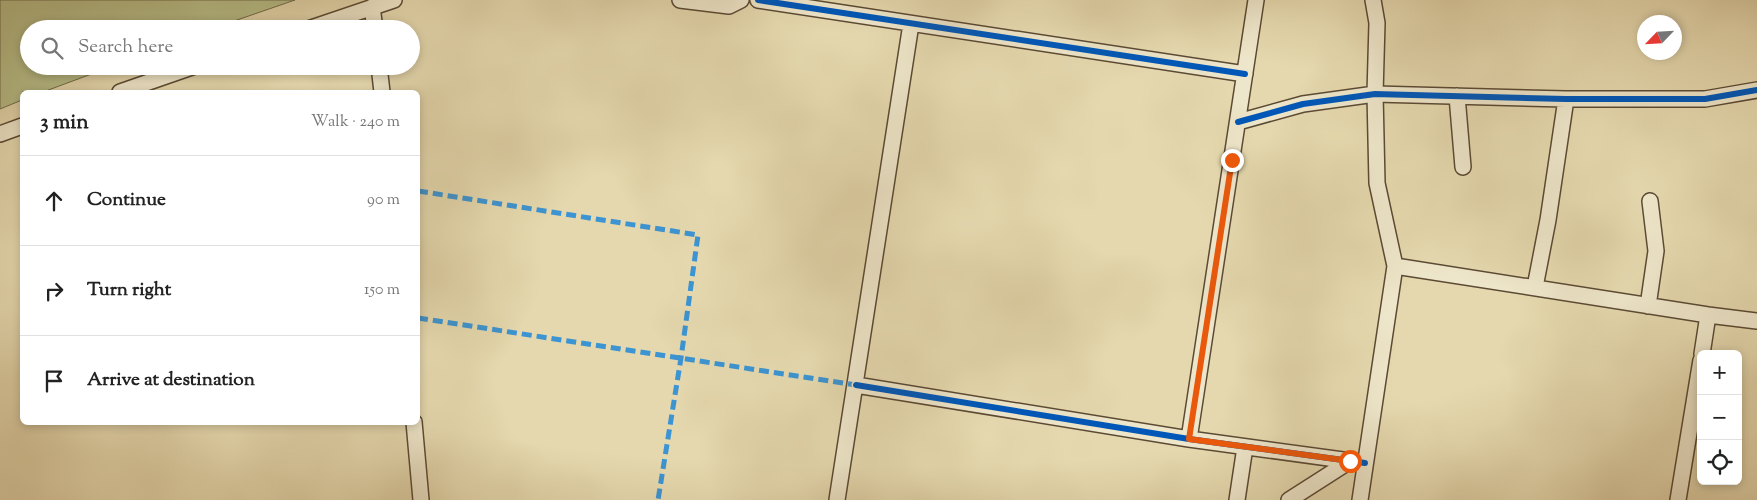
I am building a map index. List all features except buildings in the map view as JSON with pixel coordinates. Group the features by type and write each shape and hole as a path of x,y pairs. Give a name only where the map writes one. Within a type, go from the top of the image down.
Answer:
{"street":[{"path":"334,20 394,0"},
{"path":"680,0 729,6 741,0"},
{"path":"758,0 1245,74"},
{"path":"1189,439 1256,0"},
{"path":"1360,500 1358,462 1395,266 1377,183 1375,94 1378,23 1373,0"},
{"path":"372,7 374,20"},
{"path":"837,500 911,24"},
{"path":"126,90 169,75"},
{"path":"380,75 382,90"},
{"path":"1238,122 1303,104 1375,94 1566,99 1705,99 1757,90"},
{"path":"1457,96 1462,168"},
{"path":"1535,287 1548,220 1566,99"},
{"path":"0,134 20,127"},
{"path":"1648,306 1656,251 1650,201"},
{"path":"1395,266 1708,316 1757,321"},
{"path":"1703,350 1708,316"},
{"path":"1678,500 1697,384"},
{"path":"856,385 1189,439 1358,462"},
{"path":"414,425 421,500"},
{"path":"1237,500 1245,447"},
{"path":"1289,500 1358,462"}],"green space":[{"path":"0,0 295,0 237,20 20,20 20,75 89,75 48,90 20,90 20,101 0,109"}],"marked path":[{"path":"420,191 698,235 681,358 658,500"},
{"path":"420,318 856,385"}],"cycle path":[{"path":"758,0 1245,74"},
{"path":"1238,122 1303,104 1375,94 1566,99 1705,99 1757,90"},
{"path":"856,385 1189,439 1365,463"}],"route":[{"path":"1232,160 1189,439 1350,461"}]}
